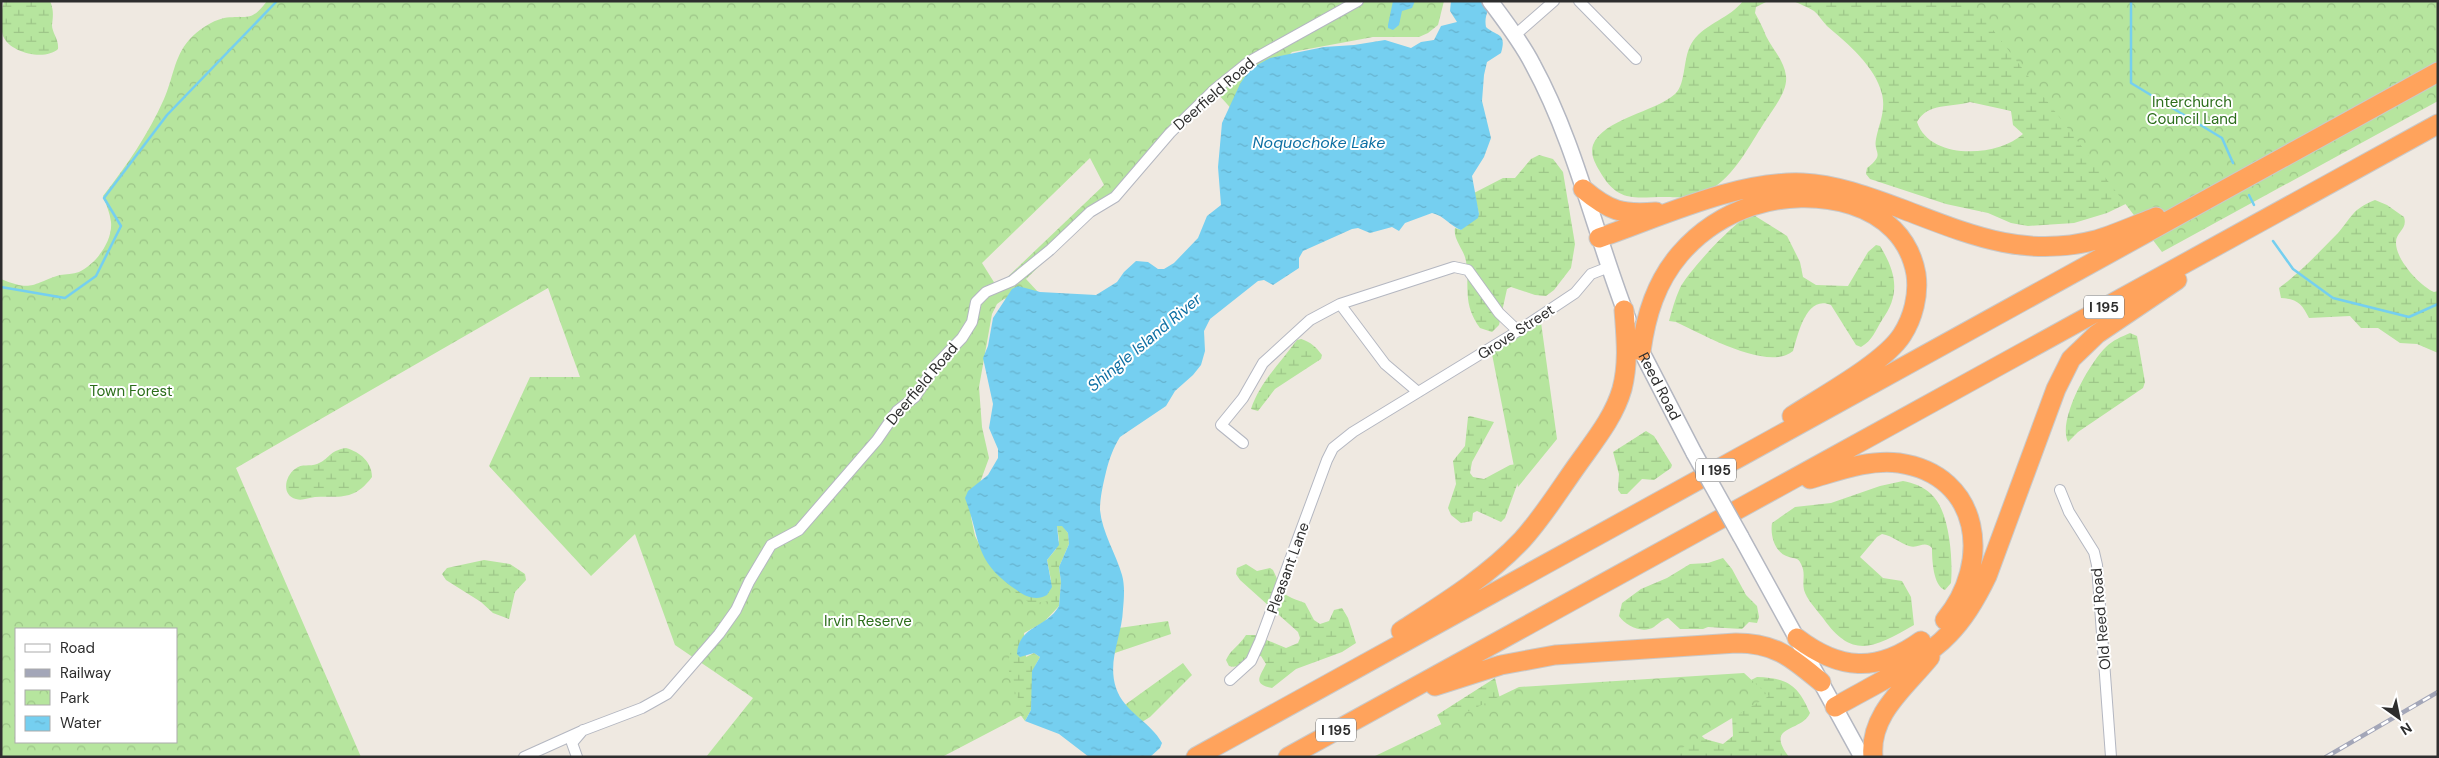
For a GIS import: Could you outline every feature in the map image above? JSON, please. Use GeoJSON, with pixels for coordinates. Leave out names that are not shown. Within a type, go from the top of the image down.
{"type":"FeatureCollection","features":[{"type":"Feature","properties":{"kind":"highway","name":"I 195"},"geometry":{"type":"LineString","coordinates":[[1196,757],[2438,72]]}},
{"type":"Feature","properties":{"kind":"highway","name":"I 195"},"geometry":{"type":"LineString","coordinates":[[1288,757],[2438,124]]}},
{"type":"Feature","properties":{"kind":"highway"},"geometry":{"type":"LineString","coordinates":[[1599,238],[1677,210],[1748,188],[1783,183],[1805,183],[1858,193],[1984,239],[2015,246],[2056,247],[2083,243],[2112,234],[2236,185]]}},
{"type":"Feature","properties":{"kind":"highway"},"geometry":{"type":"LineString","coordinates":[[1583,189],[1601,204],[1618,211],[1634,213],[1677,210]]}},
{"type":"Feature","properties":{"kind":"highway"},"geometry":{"type":"LineString","coordinates":[[1641,351],[1651,304],[1674,262],[1690,243],[1710,227],[1750,206],[1774,200],[1798,198],[1824,199],[1851,204],[1872,212],[1887,223],[1899,235],[1911,256],[1916,277],[1914,307],[1906,328],[1895,344],[1879,358],[1760,436],[1696,481]]}},
{"type":"Feature","properties":{"kind":"highway"},"geometry":{"type":"LineString","coordinates":[[1873,757],[1874,735],[1883,713],[1966,614],[1987,576],[2056,390],[2072,359],[2097,334],[2256,223]]}},
{"type":"Feature","properties":{"kind":"highway"},"geometry":{"type":"LineString","coordinates":[[1307,696],[1371,650],[1471,584],[1506,556],[1524,538],[1614,412],[1622,388],[1626,363],[1624,310]]}},
{"type":"Feature","properties":{"kind":"highway"},"geometry":{"type":"LineString","coordinates":[[1770,492],[1857,466],[1884,463],[1906,464],[1932,474],[1951,489],[1966,510],[1974,536],[1971,572],[1958,603],[1938,628],[1908,650],[1878,662],[1851,664],[1820,654],[1797,638]]}},
{"type":"Feature","properties":{"kind":"highway"},"geometry":{"type":"LineString","coordinates":[[1835,708],[1916,659],[1948,636]]}},
{"type":"Feature","properties":{"kind":"highway"},"geometry":{"type":"LineString","coordinates":[[1384,704],[1485,670],[1538,657],[1593,650],[1747,643],[1768,646],[1785,653],[1822,682]]}},
{"type":"Feature","properties":{"kind":"street","name":"Deerfield Road"},"geometry":{"type":"LineString","coordinates":[[524,757],[584,730],[642,708],[667,694],[719,634],[736,610],[749,582],[771,545],[799,530],[877,440],[896,412],[915,397],[936,364],[962,338],[972,322],[976,302],[986,292],[1012,281],[1050,250],[1090,212],[1115,197],[1170,133],[1214,90],[1250,61],[1358,1]]}},
{"type":"Feature","properties":{"kind":"street"},"geometry":{"type":"LineString","coordinates":[[1514,36],[1554,1]]}},
{"type":"Feature","properties":{"kind":"street"},"geometry":{"type":"LineString","coordinates":[[1579,1],[1636,59]]}},
{"type":"Feature","properties":{"kind":"street","name":"Reed Road"},"geometry":{"type":"LineString","coordinates":[[1493,4],[1532,63],[1548,94],[1624,310],[1641,351],[1694,453],[1862,757]]}},
{"type":"Feature","properties":{"kind":"street"},"geometry":{"type":"LineString","coordinates":[[1243,443],[1222,425],[1243,398],[1264,363],[1310,320],[1340,304],[1454,267],[1468,270],[1499,313],[1518,331]]}},
{"type":"Feature","properties":{"kind":"street","name":"Grove Street"},"geometry":{"type":"LineString","coordinates":[[1333,448],[1353,432],[1518,331],[1575,293],[1591,274],[1609,267]]}},
{"type":"Feature","properties":{"kind":"street"},"geometry":{"type":"LineString","coordinates":[[1340,304],[1385,364],[1418,392]]}},
{"type":"Feature","properties":{"kind":"street","name":"Pleasant Lane"},"geometry":{"type":"LineString","coordinates":[[1230,680],[1251,661],[1260,641],[1333,448]]}},
{"type":"Feature","properties":{"kind":"street","name":"Old Reed Road"},"geometry":{"type":"LineString","coordinates":[[2060,490],[2069,512],[2094,552],[2097,565],[2111,757]]}},
{"type":"Feature","properties":{"kind":"street"},"geometry":{"type":"LineString","coordinates":[[577,757],[572,743],[584,730]]}},
{"type":"Feature","properties":{"kind":"green space"},"geometry":{"type":"Polygon","coordinates":[[[4,1],[50,1],[53,10],[52,28],[58,49],[52,53],[37,55],[20,51],[7,42],[1,28],[4,1]]]}},
{"type":"Feature","properties":{"kind":"green space"},"geometry":{"type":"Polygon","coordinates":[[[267,1],[1444,1],[1438,25],[1419,37],[1373,37],[1292,52],[1236,114],[1218,94],[1026,279],[1039,293],[1004,299],[997,304],[992,314],[979,387],[982,427],[989,458],[978,488],[971,517],[975,536],[989,563],[1016,593],[1031,604],[1048,601],[1053,604],[1047,615],[1023,633],[1010,654],[1008,665],[1010,676],[1026,713],[942,757],[706,757],[753,698],[675,645],[635,534],[591,576],[489,466],[530,377],[580,377],[548,288],[236,468],[361,757],[1,757],[1,279],[20,285],[32,285],[60,275],[79,272],[97,258],[106,244],[111,229],[110,215],[103,196],[129,161],[151,125],[164,99],[177,61],[184,47],[196,33],[219,19],[248,17],[257,13],[267,1]],[[1090,158],[982,263],[997,287],[1104,185],[1090,158]]]}},
{"type":"Feature","properties":{"kind":"green space"},"geometry":{"type":"Polygon","coordinates":[[[1743,1],[1768,1],[1756,7],[1755,13],[1783,65],[1786,82],[1779,101],[1741,160],[1719,184],[1706,192],[1695,195],[1638,198],[1622,194],[1614,189],[1606,181],[1593,158],[1593,145],[1599,136],[1618,122],[1655,106],[1675,94],[1679,89],[1687,54],[1693,41],[1704,30],[1732,12],[1743,1]]]}},
{"type":"Feature","properties":{"kind":"green space"},"geometry":{"type":"Polygon","coordinates":[[[1793,1],[2210,1],[2136,199],[2107,213],[2074,223],[2028,226],[2011,223],[1988,213],[1946,204],[1870,179],[1866,174],[1867,168],[1873,163],[1878,154],[1876,139],[1883,106],[1882,94],[1878,84],[1867,65],[1852,48],[1827,26],[1814,11],[1793,1]],[[1970,102],[1934,108],[1927,111],[1917,122],[1924,135],[1936,144],[1950,149],[1982,151],[2012,142],[2023,134],[2013,125],[2011,111],[1970,102]]]}},
{"type":"Feature","properties":{"kind":"green space","name":"Interchurch Council Land"},"geometry":{"type":"Polygon","coordinates":[[[1971,1],[2438,1],[2438,101],[2162,252],[1971,1]]]}},
{"type":"Feature","properties":{"kind":"green space"},"geometry":{"type":"Polygon","coordinates":[[[1539,155],[1553,159],[1563,172],[1575,244],[1571,268],[1554,290],[1546,296],[1535,295],[1511,287],[1507,289],[1499,325],[1492,332],[1480,328],[1471,311],[1466,261],[1457,241],[1455,228],[1461,230],[1479,214],[1474,193],[1503,178],[1515,178],[1531,159],[1539,155]]]}},
{"type":"Feature","properties":{"kind":"green space"},"geometry":{"type":"Polygon","coordinates":[[[2375,200],[2387,205],[2404,217],[2404,225],[2396,242],[2400,256],[2409,271],[2422,284],[2434,292],[2438,291],[2438,353],[2417,344],[2400,343],[2378,328],[2361,328],[2350,316],[2309,318],[2299,303],[2281,298],[2279,288],[2317,255],[2357,210],[2375,200]]]}},
{"type":"Feature","properties":{"kind":"green space"},"geometry":{"type":"Polygon","coordinates":[[[1752,214],[1787,236],[1800,262],[1803,277],[1816,285],[1848,286],[1868,252],[1876,245],[1880,246],[1893,274],[1894,292],[1888,310],[1868,341],[1861,347],[1856,345],[1831,305],[1822,303],[1815,305],[1809,311],[1793,351],[1782,356],[1768,357],[1735,349],[1676,322],[1669,321],[1675,300],[1684,281],[1724,236],[1752,214]]]}},
{"type":"Feature","properties":{"kind":"green space"},"geometry":{"type":"Polygon","coordinates":[[[1540,315],[1557,439],[1518,487],[1491,349],[1540,315]]]}},
{"type":"Feature","properties":{"kind":"green space"},"geometry":{"type":"Polygon","coordinates":[[[2130,333],[2137,336],[2145,382],[2143,388],[2078,432],[2068,442],[2066,432],[2067,420],[2071,406],[2084,378],[2099,354],[2106,347],[2130,333]]]}},
{"type":"Feature","properties":{"kind":"green space"},"geometry":{"type":"Polygon","coordinates":[[[1301,339],[1315,347],[1322,355],[1321,359],[1275,389],[1258,411],[1251,409],[1265,381],[1297,340],[1301,339]]]}},
{"type":"Feature","properties":{"kind":"green space"},"geometry":{"type":"Polygon","coordinates":[[[1468,417],[1494,422],[1472,462],[1470,473],[1473,477],[1484,479],[1510,465],[1517,464],[1518,482],[1505,518],[1501,522],[1477,511],[1473,513],[1472,521],[1461,523],[1451,515],[1448,508],[1456,484],[1453,461],[1465,446],[1468,417]]]}},
{"type":"Feature","properties":{"kind":"green space"},"geometry":{"type":"Polygon","coordinates":[[[1646,431],[1654,436],[1672,465],[1671,468],[1654,480],[1642,479],[1627,494],[1621,494],[1618,490],[1619,474],[1613,452],[1646,431]]]}},
{"type":"Feature","properties":{"kind":"green space"},"geometry":{"type":"Polygon","coordinates":[[[346,448],[364,458],[370,467],[372,477],[359,490],[346,496],[315,497],[301,500],[288,494],[286,490],[287,481],[295,469],[300,466],[317,464],[332,453],[346,448]]]}},
{"type":"Feature","properties":{"kind":"green space"},"geometry":{"type":"Polygon","coordinates":[[[1903,481],[1918,485],[1928,491],[1942,512],[1951,549],[1951,583],[1945,590],[1938,583],[1934,572],[1932,548],[1929,546],[1909,546],[1882,534],[1877,537],[1860,557],[1883,578],[1902,581],[1911,597],[1914,625],[1876,644],[1855,645],[1844,640],[1834,632],[1805,594],[1801,564],[1797,559],[1784,555],[1777,548],[1772,533],[1772,523],[1795,507],[1831,503],[1880,486],[1903,481]]]}},
{"type":"Feature","properties":{"kind":"green space"},"geometry":{"type":"Polygon","coordinates":[[[1062,525],[1068,533],[1069,544],[1059,567],[1061,582],[1059,606],[1044,622],[1024,633],[1026,657],[1034,653],[1040,657],[1035,666],[1031,710],[1025,721],[1017,710],[972,684],[989,573],[1051,580],[1047,560],[1056,549],[1059,540],[1057,526],[1062,525]]]}},
{"type":"Feature","properties":{"kind":"green space"},"geometry":{"type":"Polygon","coordinates":[[[1723,558],[1732,569],[1746,595],[1757,606],[1759,617],[1757,623],[1749,622],[1742,629],[1708,627],[1703,629],[1680,629],[1668,618],[1654,627],[1644,630],[1630,626],[1619,616],[1622,603],[1641,589],[1667,578],[1690,564],[1708,563],[1723,558]]]}},
{"type":"Feature","properties":{"kind":"green space"},"geometry":{"type":"Polygon","coordinates":[[[484,560],[510,564],[525,574],[526,580],[515,592],[509,619],[493,613],[481,602],[446,580],[442,574],[447,568],[484,560]]]}},
{"type":"Feature","properties":{"kind":"green space"},"geometry":{"type":"Polygon","coordinates":[[[1246,564],[1257,571],[1270,568],[1273,570],[1282,591],[1289,597],[1305,603],[1314,620],[1320,624],[1329,621],[1334,610],[1342,608],[1348,618],[1356,643],[1342,652],[1296,669],[1272,688],[1262,685],[1259,680],[1266,664],[1261,656],[1241,665],[1229,666],[1226,660],[1228,656],[1246,635],[1255,635],[1286,648],[1298,643],[1300,638],[1298,632],[1240,580],[1236,574],[1237,568],[1246,564]]]}},
{"type":"Feature","properties":{"kind":"green space"},"geometry":{"type":"Polygon","coordinates":[[[1168,621],[1171,634],[1109,655],[1119,628],[1168,621]]]}},
{"type":"Feature","properties":{"kind":"green space"},"geometry":{"type":"Polygon","coordinates":[[[1183,663],[1192,675],[1150,717],[1142,722],[1115,712],[1183,663]]]}},
{"type":"Feature","properties":{"kind":"green space"},"geometry":{"type":"Polygon","coordinates":[[[1744,673],[1769,696],[1667,757],[1373,757],[1519,687],[1744,673]]]}},
{"type":"Feature","properties":{"kind":"green space"},"geometry":{"type":"Polygon","coordinates":[[[1757,677],[1777,679],[1791,685],[1806,703],[1810,713],[1799,724],[1782,734],[1780,739],[1782,746],[1789,757],[1596,757],[1696,731],[1705,739],[1723,744],[1733,736],[1732,715],[1747,682],[1757,677]]]}},
{"type":"Feature","properties":{"kind":"green space"},"geometry":{"type":"Polygon","coordinates":[[[1495,678],[1504,716],[1444,730],[1437,715],[1495,678]]]}},
{"type":"Feature","properties":{"kind":"water"},"geometry":{"type":"Polygon","coordinates":[[[1393,1],[1415,1],[1412,8],[1402,11],[1399,25],[1393,30],[1388,28],[1388,25],[1393,1]]]}},
{"type":"Feature","properties":{"kind":"water","name":"Noquochoke Lake"},"geometry":{"type":"Polygon","coordinates":[[[1451,1],[1494,1],[1487,13],[1486,27],[1500,36],[1503,41],[1501,53],[1487,62],[1484,75],[1482,101],[1491,138],[1484,157],[1472,176],[1479,214],[1478,218],[1461,230],[1432,213],[1405,223],[1399,231],[1392,227],[1370,233],[1358,228],[1352,229],[1303,251],[1299,258],[1299,268],[1273,285],[1264,280],[1258,281],[1210,319],[1204,331],[1205,351],[1201,365],[1175,391],[1166,406],[1120,437],[1107,468],[1100,510],[1103,526],[1124,583],[1122,619],[1114,658],[1114,678],[1116,688],[1125,704],[1151,729],[1162,743],[1160,748],[1150,757],[1089,757],[1059,734],[1025,721],[1031,710],[1032,671],[1040,657],[1034,653],[1020,657],[1017,654],[1023,637],[1048,619],[1059,606],[1061,582],[1059,567],[1069,544],[1068,533],[1062,526],[1057,526],[1059,545],[1047,560],[1052,587],[1047,595],[1039,598],[1028,596],[1004,580],[986,560],[977,539],[965,498],[968,491],[988,475],[998,458],[998,449],[989,428],[993,404],[983,358],[988,346],[993,318],[1012,289],[1018,286],[1040,292],[1096,295],[1117,282],[1124,272],[1136,261],[1148,262],[1158,269],[1164,269],[1174,263],[1198,238],[1207,216],[1221,205],[1218,167],[1222,123],[1240,84],[1250,69],[1270,58],[1324,47],[1385,40],[1411,48],[1421,42],[1434,40],[1441,26],[1457,22],[1450,11],[1451,1]]]}},
{"type":"Feature","properties":{"kind":"waterway"},"geometry":{"type":"LineString","coordinates":[[1,287],[65,298],[96,276],[121,226],[104,198],[167,115],[277,1]]}},
{"type":"Feature","properties":{"kind":"waterway"},"geometry":{"type":"LineString","coordinates":[[2131,1],[2131,83],[2222,138],[2233,163]]}},
{"type":"Feature","properties":{"kind":"waterway"},"geometry":{"type":"LineString","coordinates":[[2249,195],[2254,205]]}},
{"type":"Feature","properties":{"kind":"waterway"},"geometry":{"type":"LineString","coordinates":[[2273,241],[2293,269],[2333,298],[2409,317],[2438,304]]}},
{"type":"Feature","properties":{"kind":"railway"},"geometry":{"type":"LineString","coordinates":[[2326,757],[2438,692]]}},
{"type":"Feature","properties":{"kind":"water label","name":"Shingle Island River"},"geometry":{"type":"Point","coordinates":[1144,342]}},
{"type":"Feature","properties":{"kind":"park label","name":"Town Forest"},"geometry":{"type":"Point","coordinates":[131,391]}},
{"type":"Feature","properties":{"kind":"park label","name":"Irvin Reserve"},"geometry":{"type":"Point","coordinates":[868,621]}}]}
